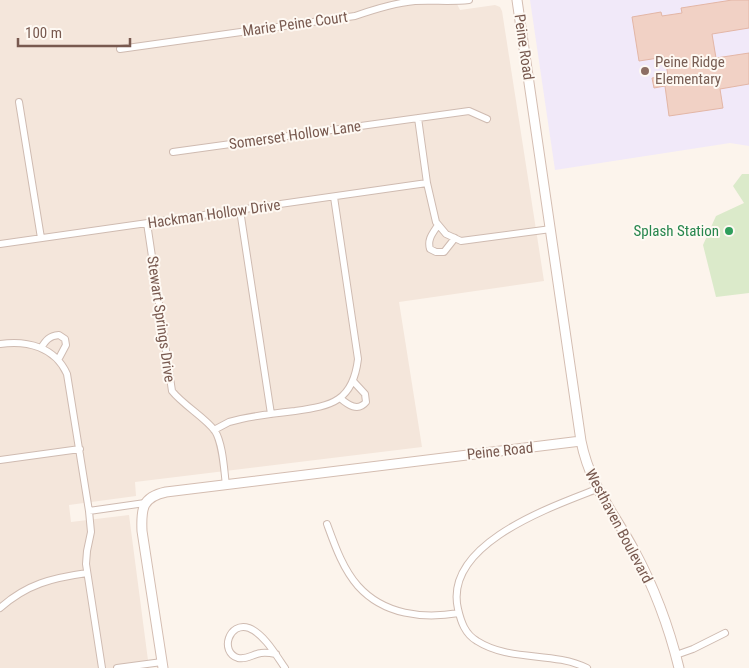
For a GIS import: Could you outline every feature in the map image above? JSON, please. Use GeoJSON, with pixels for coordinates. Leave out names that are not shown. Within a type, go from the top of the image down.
{"type":"FeatureCollection","features":[{"type":"Feature","properties":{"kind":"street","name":"Marie Peine Court"},"geometry":{"type":"LineString","coordinates":[[120,49],[355,16],[385,6],[416,1],[454,2],[470,0]]}},
{"type":"Feature","properties":{"kind":"street","name":"Peine Road"},"geometry":{"type":"LineString","coordinates":[[145,504],[160,493],[581,441],[517,0]]}},
{"type":"Feature","properties":{"kind":"street"},"geometry":{"type":"LineString","coordinates":[[19,102],[41,238]]}},
{"type":"Feature","properties":{"kind":"street","name":"Somerset Hollow Lane"},"geometry":{"type":"LineString","coordinates":[[173,152],[469,111],[487,119]]}},
{"type":"Feature","properties":{"kind":"street"},"geometry":{"type":"LineString","coordinates":[[418,118],[427,183],[436,222],[446,234],[461,241],[551,229]]}},
{"type":"Feature","properties":{"kind":"street","name":"Hackman Hollow Drive"},"geometry":{"type":"LineString","coordinates":[[0,244],[427,183]]}},
{"type":"Feature","properties":{"kind":"street"},"geometry":{"type":"LineString","coordinates":[[226,485],[219,440],[214,430],[235,420],[324,407],[340,398],[353,381],[358,358],[334,197]]}},
{"type":"Feature","properties":{"kind":"street"},"geometry":{"type":"LineString","coordinates":[[240,210],[271,414]]}},
{"type":"Feature","properties":{"kind":"street","name":"Stewart Springs Drive"},"geometry":{"type":"LineString","coordinates":[[146,223],[172,391],[178,399],[214,430]]}},
{"type":"Feature","properties":{"kind":"street"},"geometry":{"type":"LineString","coordinates":[[438,225],[428,243],[430,249],[436,252],[444,252],[455,238]]}},
{"type":"Feature","properties":{"kind":"street"},"geometry":{"type":"LineString","coordinates":[[41,348],[48,338],[53,335],[59,335],[65,339],[66,345],[58,360]]}},
{"type":"Feature","properties":{"kind":"street"},"geometry":{"type":"LineString","coordinates":[[0,344],[13,342],[41,348],[58,360],[63,365],[67,374],[89,511],[91,532],[86,551],[87,573],[102,668]]}},
{"type":"Feature","properties":{"kind":"street"},"geometry":{"type":"LineString","coordinates":[[340,398],[351,406],[363,406],[366,402],[365,394],[353,381]]}},
{"type":"Feature","properties":{"kind":"street","name":"Westhaven Boulevard"},"geometry":{"type":"LineString","coordinates":[[581,441],[586,463],[597,489],[644,570],[666,624],[679,668]]}},
{"type":"Feature","properties":{"kind":"street"},"geometry":{"type":"LineString","coordinates":[[0,460],[80,449]]}},
{"type":"Feature","properties":{"kind":"street"},"geometry":{"type":"LineString","coordinates":[[587,668],[566,661],[520,656],[493,650],[475,641],[466,631],[459,613],[457,592],[459,579],[466,567],[481,550],[527,518],[597,489]]}},
{"type":"Feature","properties":{"kind":"street"},"geometry":{"type":"LineString","coordinates":[[89,511],[145,504],[142,512],[142,531],[163,665],[117,668]]}},
{"type":"Feature","properties":{"kind":"street"},"geometry":{"type":"LineString","coordinates":[[327,524],[346,569],[358,586],[372,598],[387,607],[424,616],[459,613]]}},
{"type":"Feature","properties":{"kind":"street"},"geometry":{"type":"LineString","coordinates":[[0,608],[21,592],[35,585],[64,576],[87,573]]}},
{"type":"Feature","properties":{"kind":"street"},"geometry":{"type":"LineString","coordinates":[[276,654],[262,653],[248,658],[238,658],[229,649],[230,635],[236,629],[248,628],[259,635],[276,654],[285,668]]}},
{"type":"Feature","properties":{"kind":"street"},"geometry":{"type":"LineString","coordinates":[[676,655],[694,649],[725,633]]}},
{"type":"Feature","properties":{"kind":"shaded area"},"geometry":{"type":"Polygon","coordinates":[[[0,0],[455,0],[460,10],[495,5],[500,7],[502,11],[544,281],[399,302],[422,447],[135,482],[136,496],[69,505],[71,522],[129,515],[149,668],[0,668],[0,0]]]}},
{"type":"Feature","properties":{"kind":"shaded area","name":"Peine Ridge Elementary"},"geometry":{"type":"Polygon","coordinates":[[[530,0],[749,0],[749,146],[730,143],[555,170],[530,0]]]}},
{"type":"Feature","properties":{"kind":"green space","name":"Splash Station"},"geometry":{"type":"Polygon","coordinates":[[[742,174],[749,174],[749,293],[716,297],[703,245],[716,216],[744,203],[733,186],[742,174]]]}},
{"type":"Feature","properties":{"kind":"building"},"geometry":{"type":"Polygon","coordinates":[[[732,0],[749,0],[749,28],[712,34],[716,58],[749,53],[749,84],[720,89],[723,108],[669,116],[665,86],[654,88],[652,78],[668,76],[665,57],[639,61],[632,17],[661,12],[662,16],[682,13],[681,8],[732,0]]]}},
{"type":"Feature","properties":{"kind":"place","name":"Peine Ridge Elementary"},"geometry":{"type":"Point","coordinates":[645,71]}},
{"type":"Feature","properties":{"kind":"place","name":"Splash Station"},"geometry":{"type":"Point","coordinates":[729,231]}}]}
